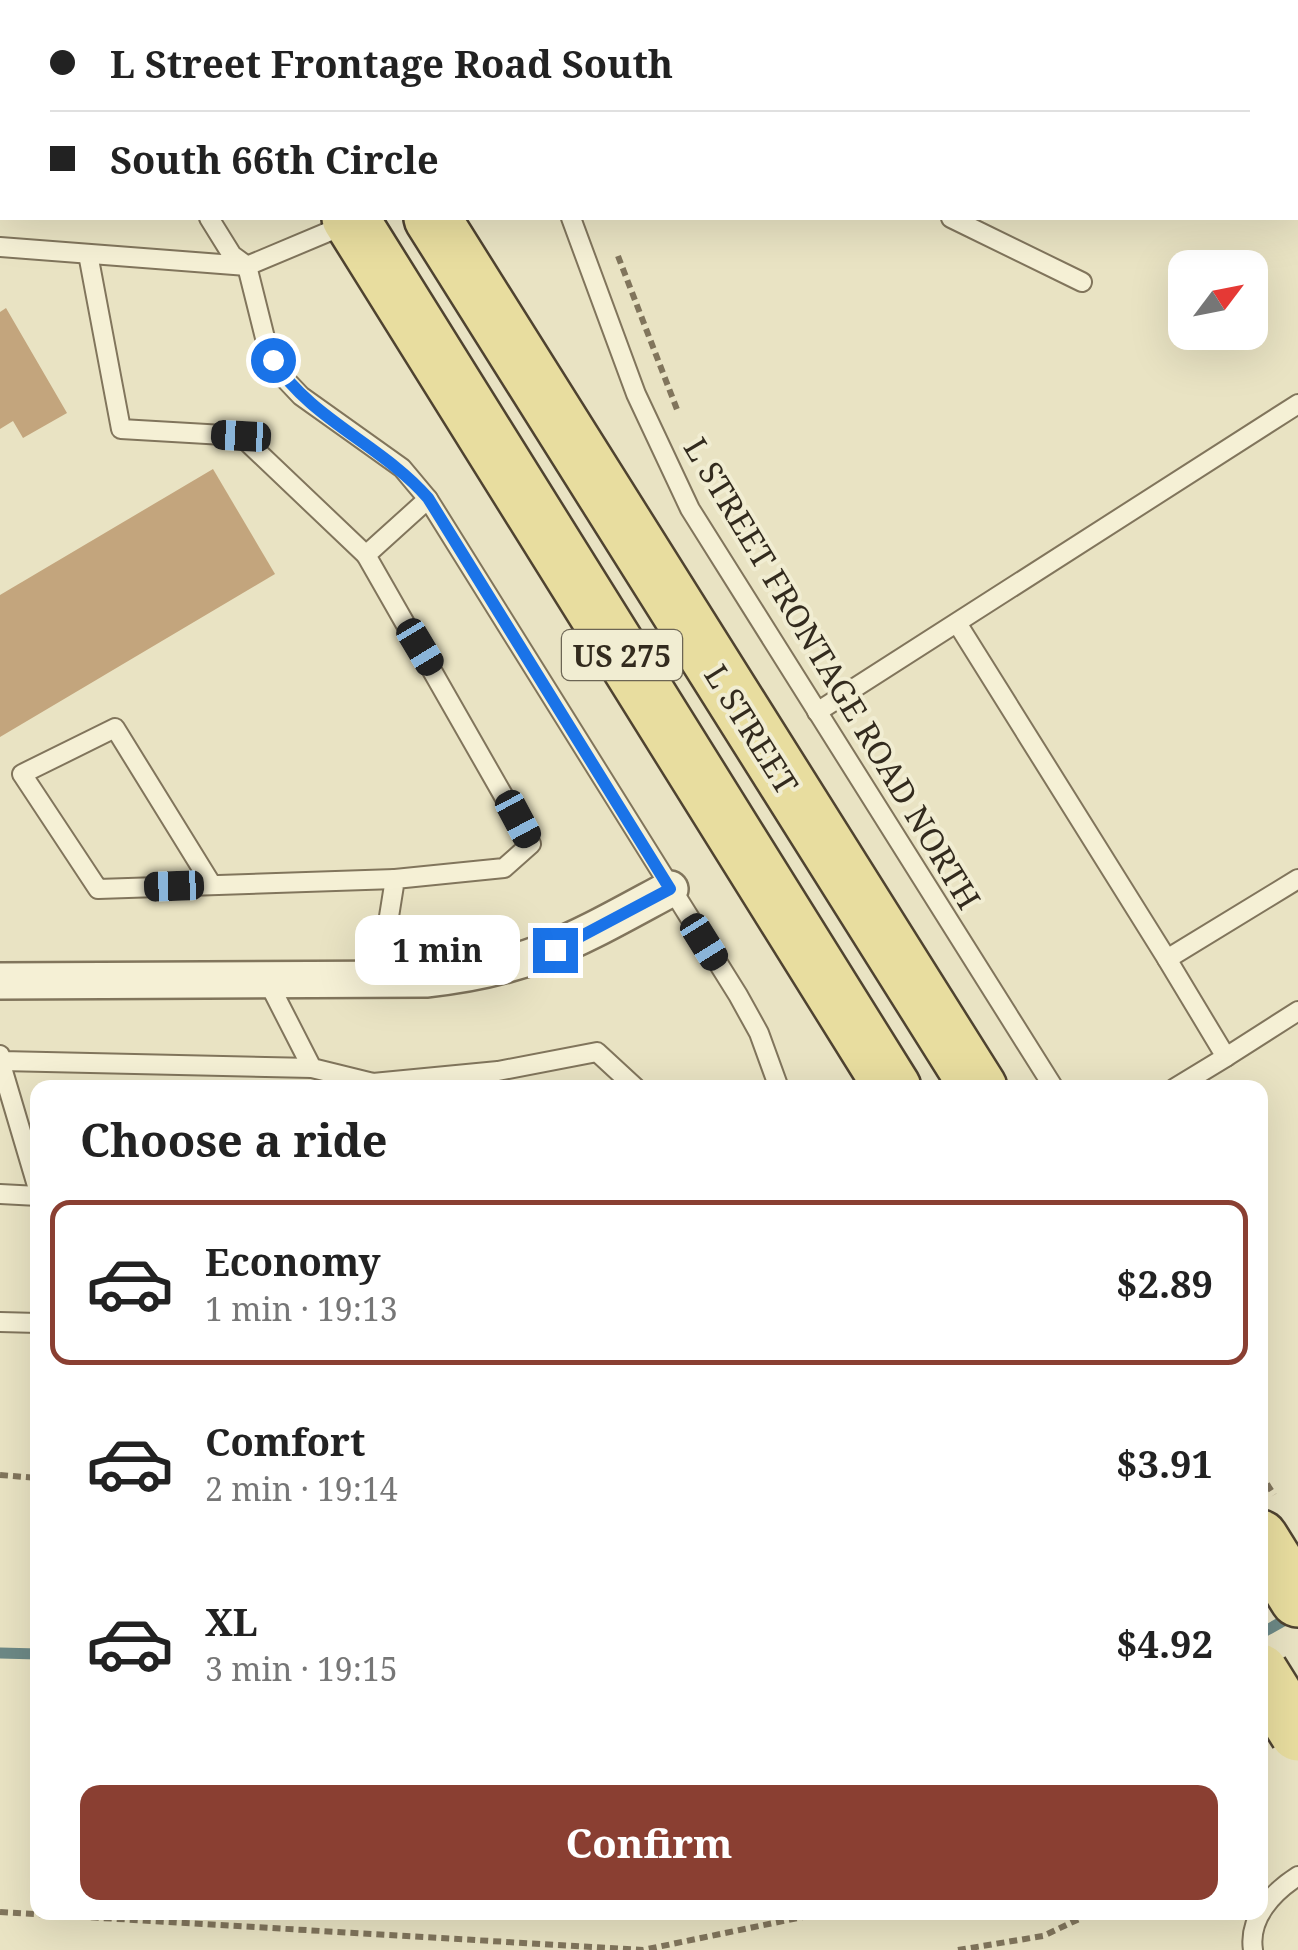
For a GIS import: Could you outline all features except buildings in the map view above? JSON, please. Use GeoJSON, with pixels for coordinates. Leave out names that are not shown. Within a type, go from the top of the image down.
{"type":"FeatureCollection","features":[{"type":"Feature","properties":{"kind":"main road","name":"US 275"},"geometry":{"type":"LineString","coordinates":[[354,220],[888,1080]]}},
{"type":"Feature","properties":{"kind":"main road","name":"L STREET"},"geometry":{"type":"LineString","coordinates":[[433,220],[974,1080]]}},
{"type":"Feature","properties":{"kind":"main road"},"geometry":{"type":"LineString","coordinates":[[1268,1551],[1298,1599]]}},
{"type":"Feature","properties":{"kind":"main road"},"geometry":{"type":"LineString","coordinates":[[1268,1685],[1298,1733]]}},
{"type":"Feature","properties":{"kind":"street"},"geometry":{"type":"LineString","coordinates":[[0,982],[378,979],[486,972],[533,960],[670,889]]}},
{"type":"Feature","properties":{"kind":"lane"},"geometry":{"type":"LineString","coordinates":[[210,220],[232,254],[248,266],[268,350],[284,377],[301,396],[402,468],[428,498],[759,1033],[776,1080]]}},
{"type":"Feature","properties":{"kind":"lane"},"geometry":{"type":"LineString","coordinates":[[0,247],[248,266],[351,220]]}},
{"type":"Feature","properties":{"kind":"lane","name":"L STREET FRONTAGE ROAD NORTH"},"geometry":{"type":"LineString","coordinates":[[573,220],[661,452],[722,563],[1049,1080]]}},
{"type":"Feature","properties":{"kind":"lane"},"geometry":{"type":"LineString","coordinates":[[955,220],[1082,282]]}},
{"type":"Feature","properties":{"kind":"lane"},"geometry":{"type":"LineString","coordinates":[[88,254],[120,429],[241,436],[366,556],[532,844],[504,868],[395,879],[212,886],[98,889],[22,774],[114,728],[212,886]]}},
{"type":"Feature","properties":{"kind":"lane"},"geometry":{"type":"LineString","coordinates":[[817,712],[1298,404]]}},
{"type":"Feature","properties":{"kind":"lane"},"geometry":{"type":"LineString","coordinates":[[366,556],[428,498]]}},
{"type":"Feature","properties":{"kind":"lane"},"geometry":{"type":"LineString","coordinates":[[958,623],[1226,1057]]}},
{"type":"Feature","properties":{"kind":"lane"},"geometry":{"type":"LineString","coordinates":[[378,979],[395,879]]}},
{"type":"Feature","properties":{"kind":"lane"},"geometry":{"type":"LineString","coordinates":[[1166,959],[1298,879]]}},
{"type":"Feature","properties":{"kind":"lane"},"geometry":{"type":"LineString","coordinates":[[267,980],[312,1068]]}},
{"type":"Feature","properties":{"kind":"lane"},"geometry":{"type":"LineString","coordinates":[[1188,1080],[1298,1011]]}},
{"type":"Feature","properties":{"kind":"lane"},"geometry":{"type":"LineString","coordinates":[[411,1080],[498,1071],[597,1052],[627,1080]]}},
{"type":"Feature","properties":{"kind":"lane"},"geometry":{"type":"LineString","coordinates":[[30,1164],[0,1059],[312,1068],[358,1080]]}},
{"type":"Feature","properties":{"kind":"lane"},"geometry":{"type":"LineString","coordinates":[[0,1194],[30,1192]]}},
{"type":"Feature","properties":{"kind":"lane"},"geometry":{"type":"LineString","coordinates":[[0,1322],[30,1324]]}},
{"type":"Feature","properties":{"kind":"lane"},"geometry":{"type":"LineString","coordinates":[[1268,1902],[1275,1892],[1298,1876]]}},
{"type":"Feature","properties":{"kind":"lane"},"geometry":{"type":"LineString","coordinates":[[1253,1950],[1258,1920]]}},
{"type":"Feature","properties":{"kind":"path"},"geometry":{"type":"LineString","coordinates":[[617,254],[680,416]]}},
{"type":"Feature","properties":{"kind":"path"},"geometry":{"type":"LineString","coordinates":[[0,1475],[30,1477]]}},
{"type":"Feature","properties":{"kind":"path"},"geometry":{"type":"LineString","coordinates":[[0,1912],[30,1914]]}},
{"type":"Feature","properties":{"kind":"path"},"geometry":{"type":"LineString","coordinates":[[136,1920],[644,1950],[788,1920]]}},
{"type":"Feature","properties":{"kind":"path"},"geometry":{"type":"LineString","coordinates":[[958,1950],[1043,1936],[1077,1920]]}},
{"type":"Feature","properties":{"kind":"waterway"},"geometry":{"type":"LineString","coordinates":[[1268,1630],[1294,1615]]}},
{"type":"Feature","properties":{"kind":"waterway"},"geometry":{"type":"LineString","coordinates":[[0,1653],[30,1654]]}},
{"type":"Feature","properties":{"kind":"route"},"geometry":{"type":"LineString","coordinates":[[273,360],[301,396],[402,468],[428,498],[670,889],[555,950]]}}]}
